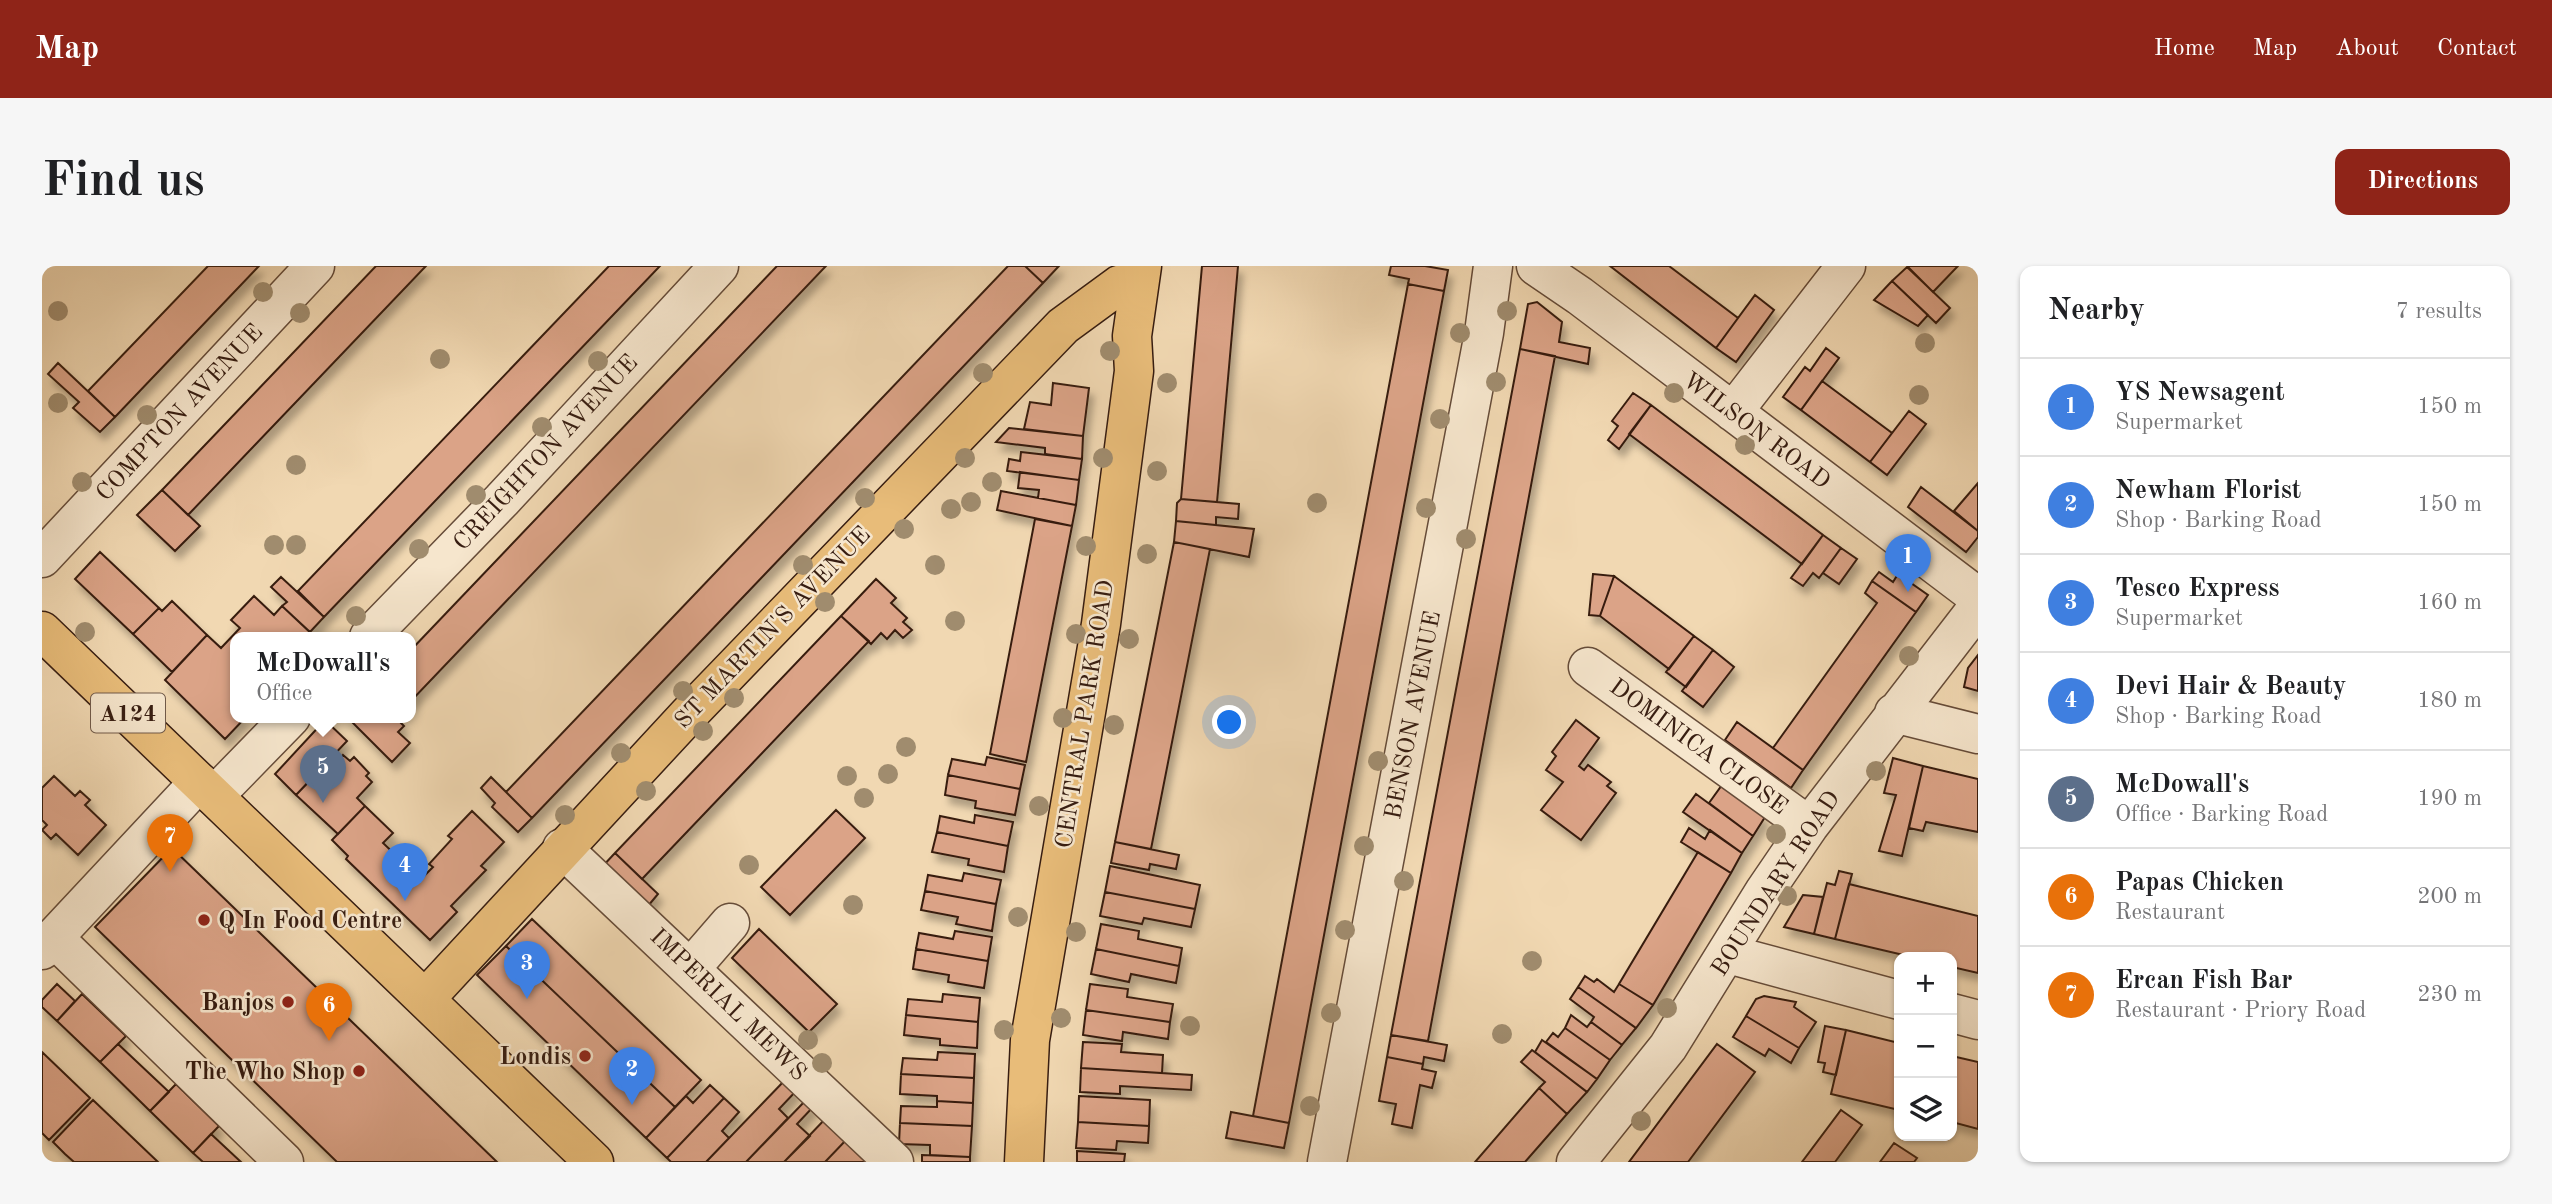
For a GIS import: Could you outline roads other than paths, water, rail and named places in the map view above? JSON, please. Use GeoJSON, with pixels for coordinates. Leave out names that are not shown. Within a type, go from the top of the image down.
{"type":"FeatureCollection","features":[{"type":"Feature","properties":{"kind":"main road","name":"ST MARTIN'S AVENUE"},"geometry":{"type":"LineString","coordinates":[[425,999],[562,848],[870,524],[1063,326],[1140,272]]}},
{"type":"Feature","properties":{"kind":"main road","name":"CENTRAL PARK ROAD"},"geometry":{"type":"LineString","coordinates":[[1024,1162],[1030,1040],[1101,624],[1134,372],[1132,336],[1140,272]]}},
{"type":"Feature","properties":{"kind":"main road","name":"A124"},"geometry":{"type":"LineString","coordinates":[[42,631],[594,1162]]}},
{"type":"Feature","properties":{"kind":"street","name":"COMPTON AVENUE"},"geometry":{"type":"LineString","coordinates":[[42,558],[315,266]]}},
{"type":"Feature","properties":{"kind":"street","name":"CREIGHTON AVENUE"},"geometry":{"type":"LineString","coordinates":[[374,632],[719,266]]}},
{"type":"Feature","properties":{"kind":"street","name":"BENSON AVENUE"},"geometry":{"type":"LineString","coordinates":[[1327,1162],[1482,347],[1493,266]]}},
{"type":"Feature","properties":{"kind":"street","name":"WILSON ROAD"},"geometry":{"type":"LineString","coordinates":[[1536,266],[1978,597]]}},
{"type":"Feature","properties":{"kind":"street"},"geometry":{"type":"LineString","coordinates":[[1733,412],[1846,266]]}},
{"type":"Feature","properties":{"kind":"street","name":"BOUNDARY ROAD"},"geometry":{"type":"LineString","coordinates":[[1576,1162],[1668,1047],[1764,892],[1809,826],[1978,607]]}},
{"type":"Feature","properties":{"kind":"street","name":"DOMINICA CLOSE"},"geometry":{"type":"LineString","coordinates":[[1588,667],[1809,826]]}},
{"type":"Feature","properties":{"kind":"street"},"geometry":{"type":"LineString","coordinates":[[1894,713],[1978,734]]}},
{"type":"Feature","properties":{"kind":"street"},"geometry":{"type":"LineString","coordinates":[[284,723],[207,789],[48,944],[284,1162]]}},
{"type":"Feature","properties":{"kind":"street","name":"IMPERIAL MEWS"},"geometry":{"type":"LineString","coordinates":[[562,848],[894,1162]]}},
{"type":"Feature","properties":{"kind":"street"},"geometry":{"type":"LineString","coordinates":[[691,968],[730,923]]}},
{"type":"Feature","properties":{"kind":"street"},"geometry":{"type":"LineString","coordinates":[[1728,954],[1894,999]]}},
{"type":"Feature","properties":{"kind":"street"},"geometry":{"type":"LineString","coordinates":[[1957,1014],[1978,1020]]}},
{"type":"Feature","properties":{"kind":"place","name":"YS Newsagent"},"geometry":{"type":"Point","coordinates":[1908,592]}},
{"type":"Feature","properties":{"kind":"place","name":"McDowall's"},"geometry":{"type":"Point","coordinates":[323,803]}},
{"type":"Feature","properties":{"kind":"place","name":"Ercan Fish Bar"},"geometry":{"type":"Point","coordinates":[170,872]}},
{"type":"Feature","properties":{"kind":"place","name":"Devi Hair & Beauty"},"geometry":{"type":"Point","coordinates":[405,901]}},
{"type":"Feature","properties":{"kind":"place","name":"Q In Food Centre"},"geometry":{"type":"Point","coordinates":[204,920]}},
{"type":"Feature","properties":{"kind":"place","name":"Tesco Express"},"geometry":{"type":"Point","coordinates":[527,999]}},
{"type":"Feature","properties":{"kind":"place","name":"Banjos"},"geometry":{"type":"Point","coordinates":[288,1002]}},
{"type":"Feature","properties":{"kind":"place","name":"Papas Chicken"},"geometry":{"type":"Point","coordinates":[329,1041]}},
{"type":"Feature","properties":{"kind":"place","name":"Londis"},"geometry":{"type":"Point","coordinates":[585,1056]}},
{"type":"Feature","properties":{"kind":"place","name":"The Who Shop"},"geometry":{"type":"Point","coordinates":[359,1071]}},
{"type":"Feature","properties":{"kind":"place","name":"Newham Florist"},"geometry":{"type":"Point","coordinates":[632,1105]}}]}
